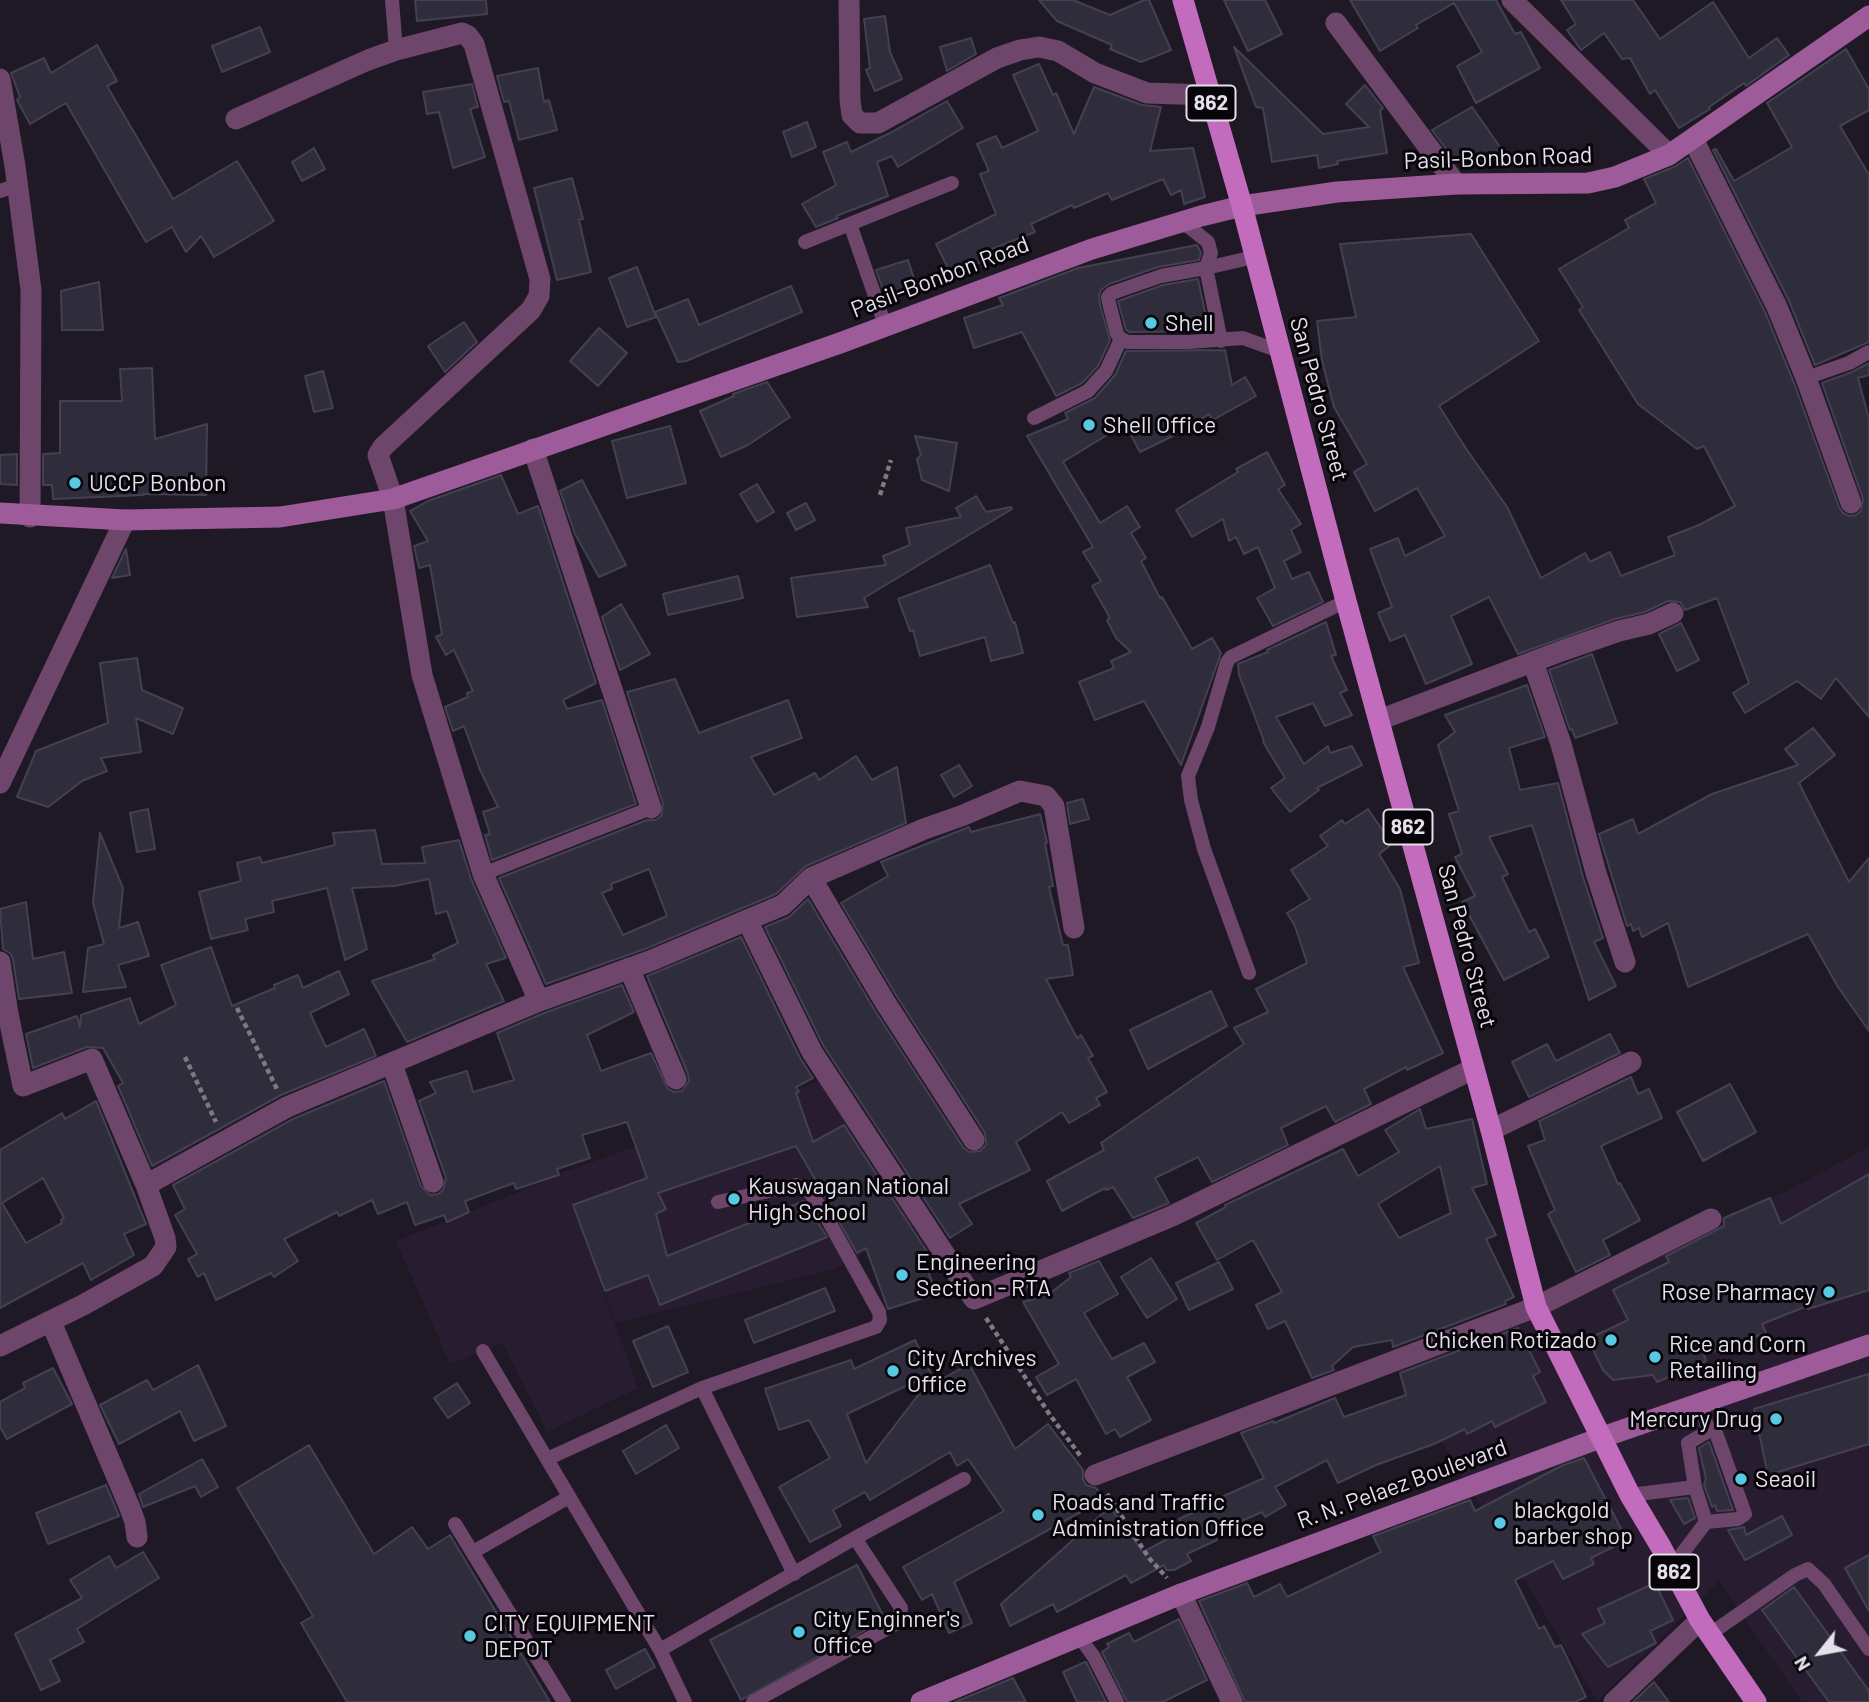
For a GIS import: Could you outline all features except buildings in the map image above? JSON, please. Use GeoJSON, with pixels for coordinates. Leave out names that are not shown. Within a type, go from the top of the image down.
{"type":"FeatureCollection","features":[{"type":"Feature","properties":{"kind":"main road","name":"San Pedro Street"},"geometry":{"type":"LineString","coordinates":[[1183,0],[1242,206],[1346,601],[1491,1130],[1536,1307],[1630,1495],[1705,1627],[1756,1702]]}},
{"type":"Feature","properties":{"kind":"street"},"geometry":{"type":"LineString","coordinates":[[849,0],[850,100],[852,115],[860,123],[878,123],[998,58],[1020,50],[1040,47],[1058,51],[1095,73],[1147,93],[1209,95]]}},
{"type":"Feature","properties":{"kind":"street"},"geometry":{"type":"LineString","coordinates":[[1512,0],[1669,155]]}},
{"type":"Feature","properties":{"kind":"street","name":"Pasil-Bonbon Road"},"geometry":{"type":"LineString","coordinates":[[0,513],[30,517],[125,520],[280,517],[393,499],[840,343],[1092,249],[1242,206],[1338,192],[1456,184],[1588,183],[1615,177],[1669,155],[1869,16]]}},
{"type":"Feature","properties":{"kind":"street"},"geometry":{"type":"LineString","coordinates":[[1336,23],[1456,184]]}},
{"type":"Feature","properties":{"kind":"street"},"geometry":{"type":"LineString","coordinates":[[236,119],[396,50],[462,33],[472,40],[536,266],[539,296],[531,310],[380,451],[379,455],[393,499],[422,675],[484,874],[539,1001]]}},
{"type":"Feature","properties":{"kind":"street"},"geometry":{"type":"LineString","coordinates":[[0,79],[9,188],[31,290],[30,517]]}},
{"type":"Feature","properties":{"kind":"street"},"geometry":{"type":"LineString","coordinates":[[1693,139],[1777,307],[1851,503]]}},
{"type":"Feature","properties":{"kind":"street"},"geometry":{"type":"LineString","coordinates":[[533,449],[651,808]]}},
{"type":"Feature","properties":{"kind":"street"},"geometry":{"type":"LineString","coordinates":[[0,783],[125,520]]}},
{"type":"Feature","properties":{"kind":"street"},"geometry":{"type":"LineString","coordinates":[[1379,720],[1619,631],[1649,624],[1673,613]]}},
{"type":"Feature","properties":{"kind":"street"},"geometry":{"type":"LineString","coordinates":[[1533,662],[1561,744],[1596,873],[1625,962]]}},
{"type":"Feature","properties":{"kind":"street"},"geometry":{"type":"LineString","coordinates":[[146,1185],[287,1107],[539,1001],[629,968],[783,905],[811,878],[1020,791],[1046,796],[1054,806],[1074,928]]}},
{"type":"Feature","properties":{"kind":"street"},"geometry":{"type":"LineString","coordinates":[[811,878],[885,1002],[974,1140]]}},
{"type":"Feature","properties":{"kind":"street"},"geometry":{"type":"LineString","coordinates":[[747,920],[812,1052],[974,1299],[1172,1216],[1473,1069]]}},
{"type":"Feature","properties":{"kind":"street"},"geometry":{"type":"LineString","coordinates":[[0,962],[23,1086],[92,1059],[146,1185],[166,1247],[159,1260],[83,1305],[0,1346]]}},
{"type":"Feature","properties":{"kind":"street"},"geometry":{"type":"LineString","coordinates":[[629,968],[676,1079]]}},
{"type":"Feature","properties":{"kind":"street"},"geometry":{"type":"LineString","coordinates":[[1491,1130],[1631,1062]]}},
{"type":"Feature","properties":{"kind":"street"},"geometry":{"type":"LineString","coordinates":[[392,1064],[433,1182]]}},
{"type":"Feature","properties":{"kind":"street"},"geometry":{"type":"LineString","coordinates":[[1095,1475],[1536,1307],[1711,1219]]}},
{"type":"Feature","properties":{"kind":"street"},"geometry":{"type":"LineString","coordinates":[[51,1321],[130,1508],[137,1537]]}},
{"type":"Feature","properties":{"kind":"street","name":"R. N. Pelaez Boulevard"},"geometry":{"type":"LineString","coordinates":[[921,1702],[1181,1594],[1600,1438],[1869,1345]]}},
{"type":"Feature","properties":{"kind":"street"},"geometry":{"type":"LineString","coordinates":[[1181,1594],[1232,1702]]}},
{"type":"Feature","properties":{"kind":"street"},"geometry":{"type":"LineString","coordinates":[[1614,1702],[1705,1627]]}},
{"type":"Feature","properties":{"kind":"lane"},"geometry":{"type":"LineString","coordinates":[[392,0],[396,50]]}},
{"type":"Feature","properties":{"kind":"lane"},"geometry":{"type":"LineString","coordinates":[[805,242],[952,183]]}},
{"type":"Feature","properties":{"kind":"lane"},"geometry":{"type":"LineString","coordinates":[[1180,223],[1208,242],[1211,253],[1206,268],[1221,341]]}},
{"type":"Feature","properties":{"kind":"lane"},"geometry":{"type":"LineString","coordinates":[[849,224],[885,325]]}},
{"type":"Feature","properties":{"kind":"lane"},"geometry":{"type":"LineString","coordinates":[[1254,257],[1161,276],[1112,293],[1108,297],[1117,334],[1128,342],[1221,341],[1243,338],[1279,351]]}},
{"type":"Feature","properties":{"kind":"lane"},"geometry":{"type":"LineString","coordinates":[[1034,418],[1088,391],[1106,370],[1121,339]]}},
{"type":"Feature","properties":{"kind":"lane"},"geometry":{"type":"LineString","coordinates":[[1806,378],[1849,363],[1869,352]]}},
{"type":"Feature","properties":{"kind":"lane"},"geometry":{"type":"LineString","coordinates":[[1249,973],[1204,849],[1191,800],[1188,776],[1208,727],[1231,657],[1346,601]]}},
{"type":"Feature","properties":{"kind":"lane"},"geometry":{"type":"LineString","coordinates":[[484,874],[651,808]]}},
{"type":"Feature","properties":{"kind":"lane"},"geometry":{"type":"LineString","coordinates":[[547,1459],[702,1388],[876,1326],[880,1320],[879,1312],[822,1209],[808,1190],[796,1185],[718,1202]]}},
{"type":"Feature","properties":{"kind":"lane"},"geometry":{"type":"LineString","coordinates":[[483,1351],[660,1650],[685,1702]]}},
{"type":"Feature","properties":{"kind":"lane"},"geometry":{"type":"LineString","coordinates":[[702,1388],[794,1574]]}},
{"type":"Feature","properties":{"kind":"lane"},"geometry":{"type":"LineString","coordinates":[[1701,1402],[1708,1431]]}},
{"type":"Feature","properties":{"kind":"lane"},"geometry":{"type":"LineString","coordinates":[[1672,1567],[1706,1522],[1738,1519],[1745,1514],[1715,1430],[1708,1431],[1688,1443],[1687,1447],[1706,1522]]}},
{"type":"Feature","properties":{"kind":"lane"},"geometry":{"type":"LineString","coordinates":[[660,1650],[964,1479]]}},
{"type":"Feature","properties":{"kind":"lane"},"geometry":{"type":"LineString","coordinates":[[1630,1495],[1695,1487]]}},
{"type":"Feature","properties":{"kind":"lane"},"geometry":{"type":"LineString","coordinates":[[473,1552],[569,1497]]}},
{"type":"Feature","properties":{"kind":"lane"},"geometry":{"type":"LineString","coordinates":[[455,1524],[564,1702]]}},
{"type":"Feature","properties":{"kind":"lane"},"geometry":{"type":"LineString","coordinates":[[753,1702],[900,1619],[901,1608],[855,1538]]}},
{"type":"Feature","properties":{"kind":"lane"},"geometry":{"type":"LineString","coordinates":[[1705,1627],[1808,1569],[1824,1584],[1869,1649]]}},
{"type":"Feature","properties":{"kind":"lane"},"geometry":{"type":"LineString","coordinates":[[1078,1635],[1094,1657],[1117,1702]]}},
{"type":"Feature","properties":{"kind":"path"},"geometry":{"type":"LineString","coordinates":[[880,495],[891,460]]}},
{"type":"Feature","properties":{"kind":"path"},"geometry":{"type":"LineString","coordinates":[[237,1008],[287,1107]]}},
{"type":"Feature","properties":{"kind":"path"},"geometry":{"type":"LineString","coordinates":[[185,1057],[225,1141]]}},
{"type":"Feature","properties":{"kind":"path"},"geometry":{"type":"LineString","coordinates":[[974,1299],[1149,1558],[1181,1594]]}},
{"type":"Feature","properties":{"kind":"shaded area","name":"Kauswagan National High School"},"geometry":{"type":"Polygon","coordinates":[[[820,1081],[914,1226],[835,1269],[616,1323],[585,1240],[638,1388],[547,1432],[503,1343],[450,1364],[396,1241],[561,1173],[820,1081]]]}},
{"type":"Feature","properties":{"kind":"shaded area"},"geometry":{"type":"Polygon","coordinates":[[[1869,1147],[1869,1702],[1802,1702],[1719,1581],[1597,1701],[1394,1362],[1785,1192],[1869,1147]]]}},
{"type":"Feature","properties":{"kind":"place","name":"Shell"},"geometry":{"type":"Point","coordinates":[1151,323]}},
{"type":"Feature","properties":{"kind":"place","name":"Shell Office"},"geometry":{"type":"Point","coordinates":[1089,425]}},
{"type":"Feature","properties":{"kind":"place","name":"UCCP Bonbon"},"geometry":{"type":"Point","coordinates":[75,483]}},
{"type":"Feature","properties":{"kind":"place","name":"Kauswagan National High School"},"geometry":{"type":"Point","coordinates":[734,1199]}},
{"type":"Feature","properties":{"kind":"place","name":"Engineering Section - RTA"},"geometry":{"type":"Point","coordinates":[902,1275]}},
{"type":"Feature","properties":{"kind":"place","name":"Rose Pharmacy"},"geometry":{"type":"Point","coordinates":[1829,1292]}},
{"type":"Feature","properties":{"kind":"place","name":"Chicken Rotizado"},"geometry":{"type":"Point","coordinates":[1611,1340]}},
{"type":"Feature","properties":{"kind":"place","name":"Rice and Corn Retailing"},"geometry":{"type":"Point","coordinates":[1655,1357]}},
{"type":"Feature","properties":{"kind":"place","name":"City Archives Office"},"geometry":{"type":"Point","coordinates":[893,1371]}},
{"type":"Feature","properties":{"kind":"place","name":"Mercury Drug"},"geometry":{"type":"Point","coordinates":[1776,1419]}},
{"type":"Feature","properties":{"kind":"place","name":"Seaoil"},"geometry":{"type":"Point","coordinates":[1741,1479]}},
{"type":"Feature","properties":{"kind":"place","name":"Roads and Traffic Administration Office"},"geometry":{"type":"Point","coordinates":[1038,1515]}},
{"type":"Feature","properties":{"kind":"place","name":"blackgold barber shop"},"geometry":{"type":"Point","coordinates":[1500,1523]}},
{"type":"Feature","properties":{"kind":"place","name":"City Enginner's Office"},"geometry":{"type":"Point","coordinates":[799,1632]}},
{"type":"Feature","properties":{"kind":"place","name":"CITY EQUIPMENT DEPOT"},"geometry":{"type":"Point","coordinates":[470,1636]}}]}
